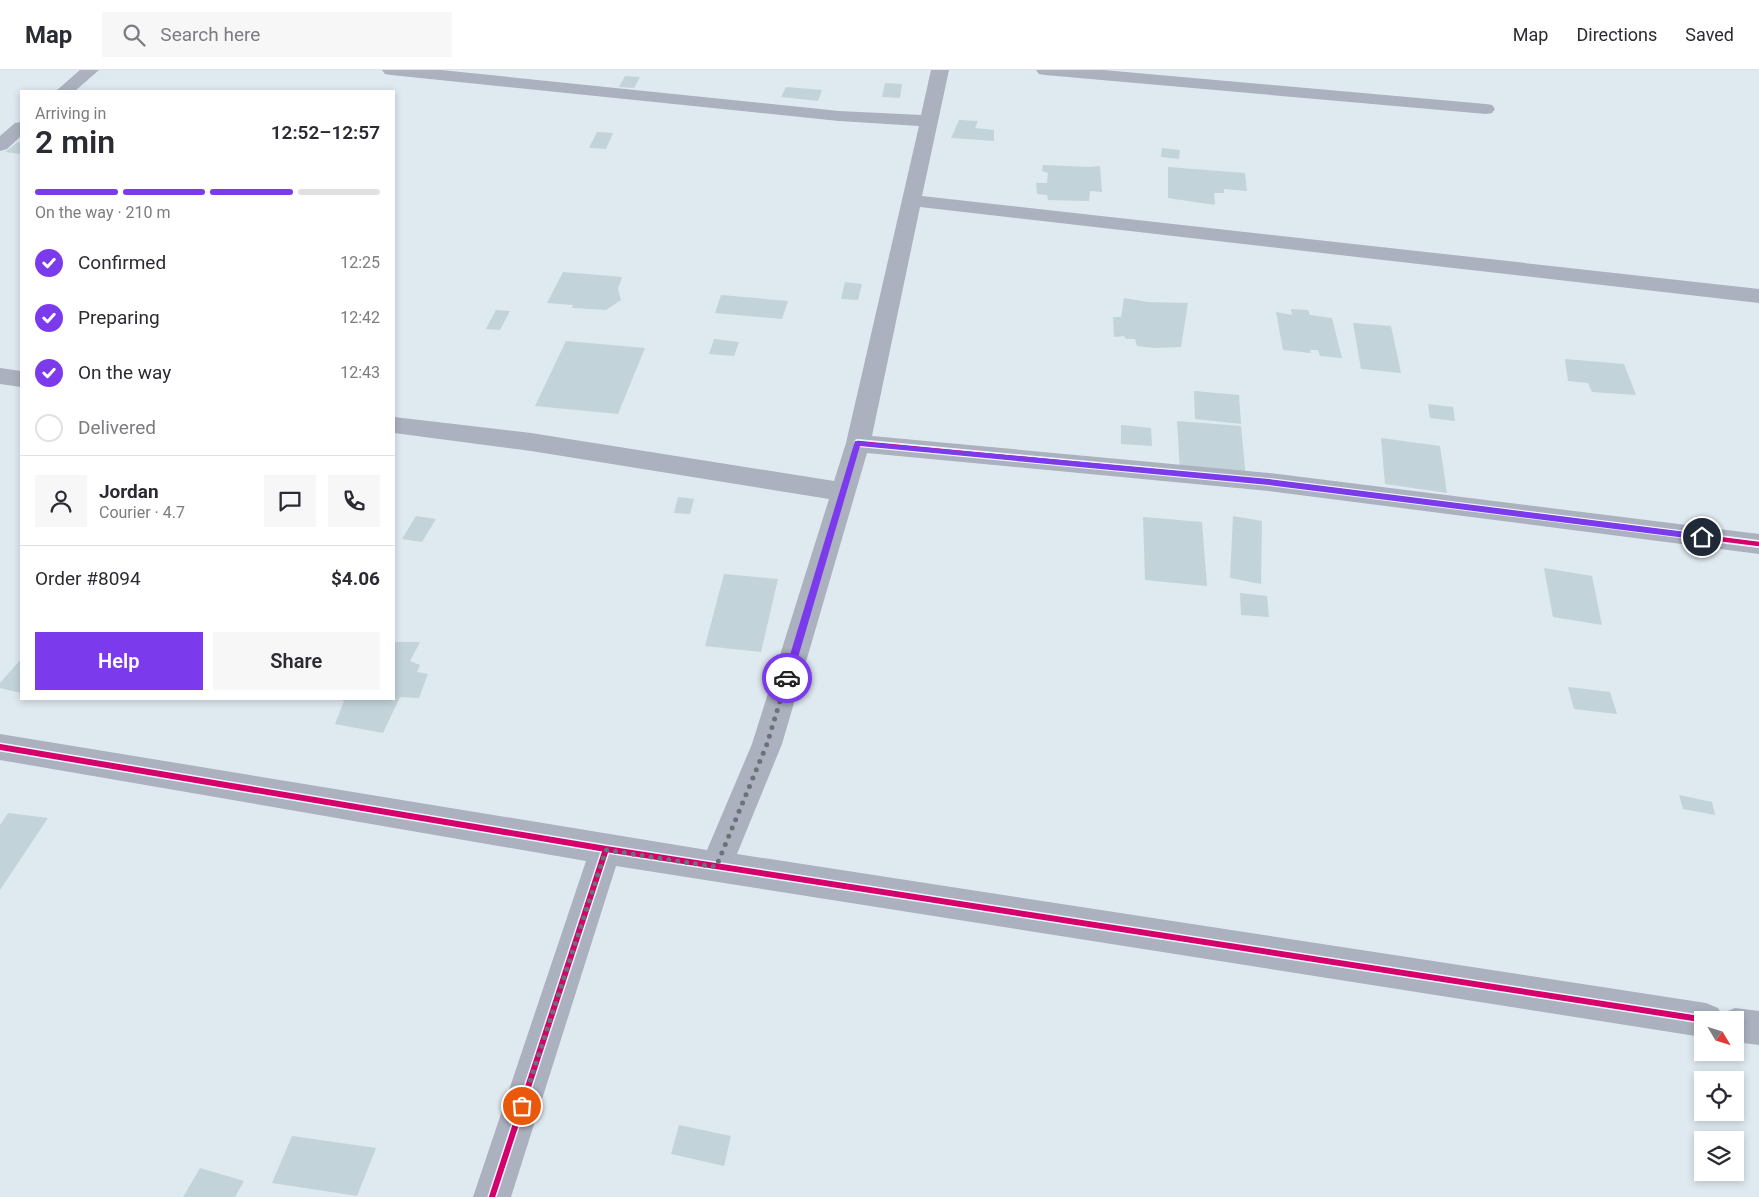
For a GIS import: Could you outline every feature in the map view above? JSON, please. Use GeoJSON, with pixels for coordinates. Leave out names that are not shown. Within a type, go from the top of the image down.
{"type":"FeatureCollection","features":[{"type":"Feature","properties":{"kind":"street"},"geometry":{"type":"LineString","coordinates":[[66,90],[90,70]]}},
{"type":"Feature","properties":{"kind":"street"},"geometry":{"type":"LineString","coordinates":[[390,70],[839,116],[927,122]]}},
{"type":"Feature","properties":{"kind":"street"},"geometry":{"type":"LineString","coordinates":[[716,867],[767,744],[858,443],[927,122],[940,70]]}},
{"type":"Feature","properties":{"kind":"street"},"geometry":{"type":"LineString","coordinates":[[1045,70],[1486,109]]}},
{"type":"Feature","properties":{"kind":"street"},"geometry":{"type":"LineString","coordinates":[[0,145],[20,128]]}},
{"type":"Feature","properties":{"kind":"street"},"geometry":{"type":"LineString","coordinates":[[910,200],[1759,296]]}},
{"type":"Feature","properties":{"kind":"street"},"geometry":{"type":"LineString","coordinates":[[0,376],[20,379]]}},
{"type":"Feature","properties":{"kind":"street"},"geometry":{"type":"LineString","coordinates":[[395,425],[531,442],[844,492]]}},
{"type":"Feature","properties":{"kind":"street"},"geometry":{"type":"LineString","coordinates":[[858,443],[1269,482],[1759,544]]}},
{"type":"Feature","properties":{"kind":"street"},"geometry":{"type":"LineString","coordinates":[[0,746],[606,850],[874,889],[1694,1018]]}},
{"type":"Feature","properties":{"kind":"street"},"geometry":{"type":"LineString","coordinates":[[492,1197],[606,850]]}},
{"type":"Feature","properties":{"kind":"street"},"geometry":{"type":"LineString","coordinates":[[1744,1026],[1759,1028]]}},
{"type":"Feature","properties":{"kind":"building"},"geometry":{"type":"Polygon","coordinates":[[[625,76],[640,77],[634,88],[619,87],[625,76]]]}},
{"type":"Feature","properties":{"kind":"building"},"geometry":{"type":"Polygon","coordinates":[[[885,83],[902,84],[900,98],[882,97],[885,83]]]}},
{"type":"Feature","properties":{"kind":"building"},"geometry":{"type":"Polygon","coordinates":[[[786,87],[822,90],[818,101],[781,97],[786,87]]]}},
{"type":"Feature","properties":{"kind":"building"},"geometry":{"type":"Polygon","coordinates":[[[959,120],[978,121],[975,128],[994,130],[994,141],[951,138],[959,120]]]}},
{"type":"Feature","properties":{"kind":"building"},"geometry":{"type":"Polygon","coordinates":[[[597,132],[613,133],[606,149],[589,148],[597,132]]]}},
{"type":"Feature","properties":{"kind":"building"},"geometry":{"type":"Polygon","coordinates":[[[18,142],[20,143],[20,154],[5,152],[18,142]]]}},
{"type":"Feature","properties":{"kind":"building"},"geometry":{"type":"Polygon","coordinates":[[[1162,148],[1180,150],[1179,159],[1161,157],[1162,148]]]}},
{"type":"Feature","properties":{"kind":"building"},"geometry":{"type":"Polygon","coordinates":[[[1043,165],[1100,166],[1102,192],[1090,191],[1089,201],[1048,200],[1047,195],[1037,194],[1036,183],[1047,183],[1048,173],[1042,171],[1043,165]]]}},
{"type":"Feature","properties":{"kind":"building"},"geometry":{"type":"Polygon","coordinates":[[[1168,167],[1245,173],[1247,191],[1224,189],[1224,193],[1214,193],[1215,205],[1168,198],[1168,167]]]}},
{"type":"Feature","properties":{"kind":"building"},"geometry":{"type":"Polygon","coordinates":[[[563,272],[622,277],[618,289],[621,300],[606,310],[572,308],[573,305],[547,303],[563,272]]]}},
{"type":"Feature","properties":{"kind":"building"},"geometry":{"type":"Polygon","coordinates":[[[845,282],[862,284],[858,300],[841,299],[845,282]]]}},
{"type":"Feature","properties":{"kind":"building"},"geometry":{"type":"Polygon","coordinates":[[[721,295],[788,301],[782,319],[715,313],[721,295]]]}},
{"type":"Feature","properties":{"kind":"building"},"geometry":{"type":"Polygon","coordinates":[[[1124,298],[1148,302],[1188,303],[1181,347],[1154,348],[1137,346],[1135,339],[1126,339],[1124,336],[1114,337],[1113,317],[1121,317],[1124,298]]]}},
{"type":"Feature","properties":{"kind":"building"},"geometry":{"type":"Polygon","coordinates":[[[1291,309],[1308,310],[1310,315],[1332,318],[1342,358],[1320,356],[1318,350],[1310,350],[1311,353],[1283,350],[1276,312],[1292,315],[1291,309]]]}},
{"type":"Feature","properties":{"kind":"building"},"geometry":{"type":"Polygon","coordinates":[[[496,310],[510,311],[500,330],[486,329],[496,310]]]}},
{"type":"Feature","properties":{"kind":"building"},"geometry":{"type":"Polygon","coordinates":[[[1353,323],[1391,326],[1401,373],[1361,369],[1353,323]]]}},
{"type":"Feature","properties":{"kind":"building"},"geometry":{"type":"Polygon","coordinates":[[[714,339],[739,342],[734,356],[709,354],[714,339]]]}},
{"type":"Feature","properties":{"kind":"building"},"geometry":{"type":"Polygon","coordinates":[[[566,341],[645,348],[618,414],[535,406],[566,341]]]}},
{"type":"Feature","properties":{"kind":"building"},"geometry":{"type":"Polygon","coordinates":[[[1565,359],[1624,364],[1636,395],[1592,392],[1588,383],[1568,381],[1565,359]]]}},
{"type":"Feature","properties":{"kind":"building"},"geometry":{"type":"Polygon","coordinates":[[[1194,391],[1239,395],[1241,424],[1195,419],[1194,391]]]}},
{"type":"Feature","properties":{"kind":"building"},"geometry":{"type":"Polygon","coordinates":[[[1428,404],[1453,407],[1455,421],[1430,418],[1428,404]]]}},
{"type":"Feature","properties":{"kind":"building"},"geometry":{"type":"Polygon","coordinates":[[[1177,421],[1241,426],[1246,478],[1180,472],[1177,421]]]}},
{"type":"Feature","properties":{"kind":"building"},"geometry":{"type":"Polygon","coordinates":[[[1121,425],[1151,428],[1152,446],[1121,444],[1121,425]]]}},
{"type":"Feature","properties":{"kind":"building"},"geometry":{"type":"Polygon","coordinates":[[[1381,438],[1440,446],[1447,493],[1385,484],[1381,438]]]}},
{"type":"Feature","properties":{"kind":"building"},"geometry":{"type":"Polygon","coordinates":[[[678,497],[694,499],[690,514],[674,513],[678,497]]]}},
{"type":"Feature","properties":{"kind":"building"},"geometry":{"type":"Polygon","coordinates":[[[416,516],[436,519],[422,542],[402,539],[416,516]]]}},
{"type":"Feature","properties":{"kind":"building"},"geometry":{"type":"Polygon","coordinates":[[[1233,516],[1262,521],[1261,584],[1230,578],[1233,516]]]}},
{"type":"Feature","properties":{"kind":"building"},"geometry":{"type":"Polygon","coordinates":[[[1143,517],[1202,522],[1207,586],[1145,580],[1143,517]]]}},
{"type":"Feature","properties":{"kind":"building"},"geometry":{"type":"Polygon","coordinates":[[[1544,568],[1592,576],[1602,625],[1553,617],[1544,568]]]}},
{"type":"Feature","properties":{"kind":"building"},"geometry":{"type":"Polygon","coordinates":[[[724,574],[778,579],[761,652],[705,646],[724,574]]]}},
{"type":"Feature","properties":{"kind":"building"},"geometry":{"type":"Polygon","coordinates":[[[1240,593],[1267,596],[1269,617],[1241,615],[1240,593]]]}},
{"type":"Feature","properties":{"kind":"building"},"geometry":{"type":"Polygon","coordinates":[[[395,642],[420,642],[410,661],[420,665],[417,672],[428,674],[419,698],[400,697],[383,733],[335,724],[344,701],[341,700],[395,700],[395,642]]]}},
{"type":"Feature","properties":{"kind":"building"},"geometry":{"type":"Polygon","coordinates":[[[20,660],[20,693],[0,688],[0,683],[20,660]]]}},
{"type":"Feature","properties":{"kind":"building"},"geometry":{"type":"Polygon","coordinates":[[[1568,687],[1610,692],[1617,714],[1574,709],[1568,687]]]}},
{"type":"Feature","properties":{"kind":"building"},"geometry":{"type":"Polygon","coordinates":[[[1679,795],[1712,802],[1715,815],[1683,809],[1679,795]]]}},
{"type":"Feature","properties":{"kind":"building"},"geometry":{"type":"Polygon","coordinates":[[[8,813],[48,818],[0,890],[0,825],[8,813]]]}},
{"type":"Feature","properties":{"kind":"building"},"geometry":{"type":"Polygon","coordinates":[[[679,1125],[731,1136],[724,1166],[671,1154],[679,1125]]]}},
{"type":"Feature","properties":{"kind":"building"},"geometry":{"type":"Polygon","coordinates":[[[292,1136],[376,1148],[357,1196],[272,1183],[292,1136]]]}},
{"type":"Feature","properties":{"kind":"building"},"geometry":{"type":"Polygon","coordinates":[[[200,1168],[244,1181],[235,1197],[183,1197],[200,1168]]]}},
{"type":"Feature","properties":{"kind":"cycle path"},"geometry":{"type":"LineString","coordinates":[[858,443],[1269,482],[1759,544]]}},
{"type":"Feature","properties":{"kind":"cycle path"},"geometry":{"type":"LineString","coordinates":[[0,747],[606,849],[492,1197]]}},
{"type":"Feature","properties":{"kind":"cycle path"},"geometry":{"type":"LineString","coordinates":[[606,849],[1694,1018]]}},
{"type":"Feature","properties":{"kind":"way so far"},"geometry":{"type":"LineString","coordinates":[[522,1106],[606,850],[716,867],[767,744],[787,678]]}},
{"type":"Feature","properties":{"kind":"route"},"geometry":{"type":"LineString","coordinates":[[787,678],[858,443],[1269,482],[1702,537]]}}]}
